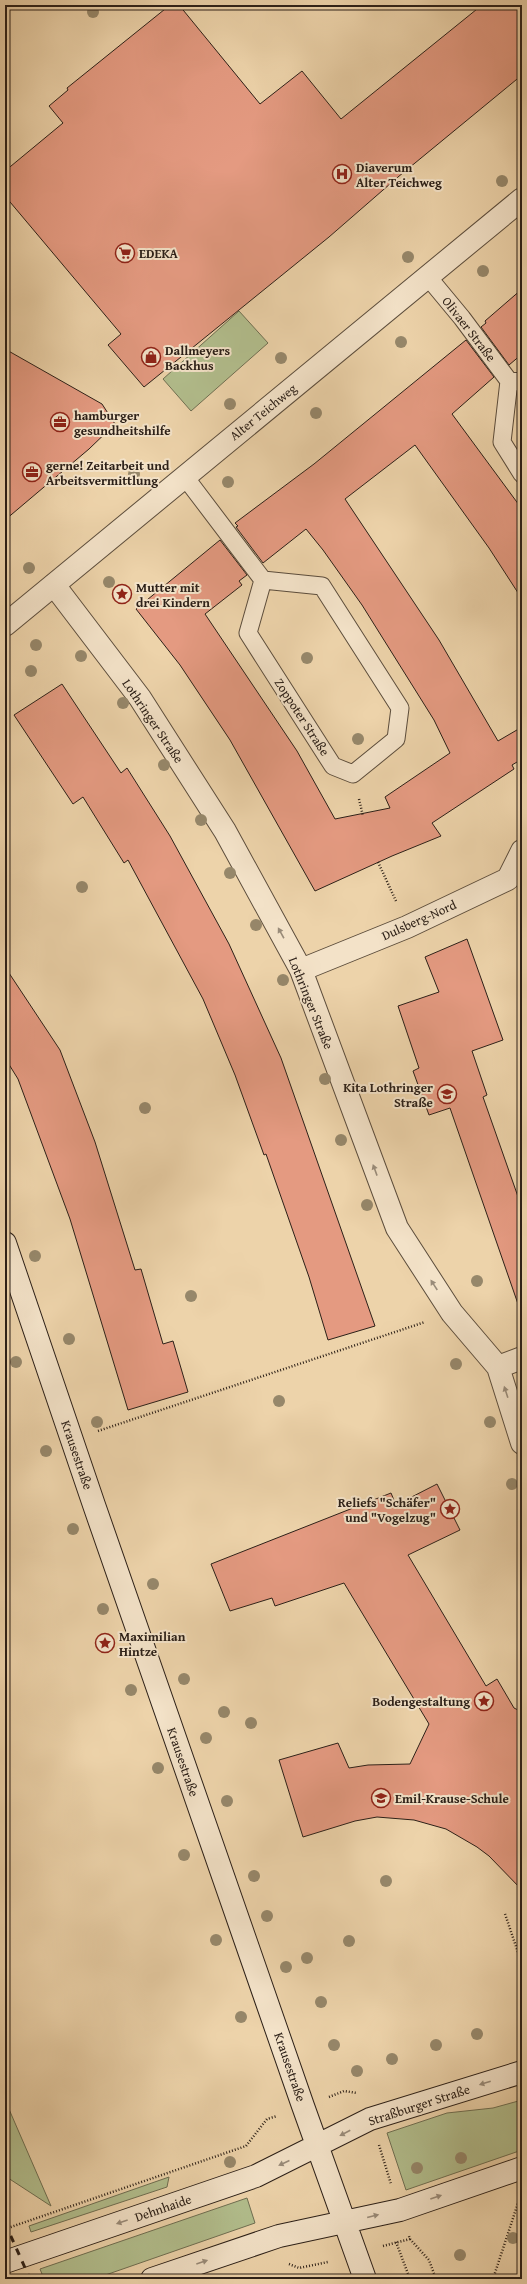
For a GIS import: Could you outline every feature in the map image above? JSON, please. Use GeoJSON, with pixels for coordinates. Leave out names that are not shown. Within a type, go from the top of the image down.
{"type":"FeatureCollection","features":[{"type":"Feature","properties":{"kind":"main road","name":"Alter Teichweg"},"geometry":{"type":"LineString","coordinates":[[5,625],[522,200]]}},
{"type":"Feature","properties":{"kind":"main road","name":"Lothringer Straße"},"geometry":{"type":"LineString","coordinates":[[54,585],[144,704],[225,831],[301,970],[397,1228],[452,1313],[498,1367],[522,1443]]}},
{"type":"Feature","properties":{"kind":"main road","name":"Dulsberg-Nord"},"geometry":{"type":"LineString","coordinates":[[301,970],[407,927],[508,879],[522,851]]}},
{"type":"Feature","properties":{"kind":"main road","name":"Krausestraße"},"geometry":{"type":"LineString","coordinates":[[5,1243],[303,2106],[347,2223],[365,2279]]}},
{"type":"Feature","properties":{"kind":"main road"},"geometry":{"type":"LineString","coordinates":[[498,1367],[522,1358]]}},
{"type":"Feature","properties":{"kind":"main road","name":"Straßburger Straße"},"geometry":{"type":"LineString","coordinates":[[319,2147],[370,2119],[522,2072]]}},
{"type":"Feature","properties":{"kind":"main road","name":"Dehnhaide"},"geometry":{"type":"LineString","coordinates":[[5,2262],[256,2176],[319,2147]]}},
{"type":"Feature","properties":{"kind":"main road"},"geometry":{"type":"LineString","coordinates":[[152,2279],[279,2236],[347,2223],[400,2210],[522,2168]]}},
{"type":"Feature","properties":{"kind":"lane","name":"Olivaer Straße"},"geometry":{"type":"LineString","coordinates":[[428,277],[515,382],[502,442],[522,474]]}},
{"type":"Feature","properties":{"kind":"lane"},"geometry":{"type":"LineString","coordinates":[[184,477],[262,580]]}},
{"type":"Feature","properties":{"kind":"lane","name":"Zoppoter Straße"},"geometry":{"type":"LineString","coordinates":[[262,580],[322,586],[400,708],[396,739],[354,774],[333,766],[248,633],[262,580]]}},
{"type":"Feature","properties":{"kind":"path"},"geometry":{"type":"LineString","coordinates":[[378,862],[407,927]]}},
{"type":"Feature","properties":{"kind":"path"},"geometry":{"type":"LineString","coordinates":[[72,1440],[452,1313]]}},
{"type":"Feature","properties":{"kind":"path"},"geometry":{"type":"LineString","coordinates":[[504,1914],[522,1964]]}},
{"type":"Feature","properties":{"kind":"path"},"geometry":{"type":"LineString","coordinates":[[370,2119],[393,2190]]}},
{"type":"Feature","properties":{"kind":"path"},"geometry":{"type":"LineString","coordinates":[[5,2229],[246,2146]]}},
{"type":"Feature","properties":{"kind":"path"},"geometry":{"type":"LineString","coordinates":[[493,2279],[520,2198]]}},
{"type":"Feature","properties":{"kind":"path"},"geometry":{"type":"LineString","coordinates":[[410,2239],[429,2260],[436,2279]]}},
{"type":"Feature","properties":{"kind":"path"},"geometry":{"type":"LineString","coordinates":[[396,2242],[410,2279]]}},
{"type":"Feature","properties":{"kind":"green space"},"geometry":{"type":"Polygon","coordinates":[[[239,311],[268,343],[191,411],[163,379],[239,311]]]}},
{"type":"Feature","properties":{"kind":"green space"},"geometry":{"type":"Polygon","coordinates":[[[5,2100],[51,2206],[5,2176],[5,2100]]]}},
{"type":"Feature","properties":{"kind":"green space"},"geometry":{"type":"Polygon","coordinates":[[[522,2100],[522,2150],[406,2190],[387,2133],[447,2113],[493,2108],[522,2100]]]}},
{"type":"Feature","properties":{"kind":"green space"},"geometry":{"type":"Polygon","coordinates":[[[169,2177],[167,2187],[31,2232],[29,2226],[169,2177]]]}},
{"type":"Feature","properties":{"kind":"green space"},"geometry":{"type":"Polygon","coordinates":[[[247,2198],[255,2223],[94,2279],[44,2279],[40,2269],[247,2198]]]}},
{"type":"Feature","properties":{"kind":"building"},"geometry":{"type":"Polygon","coordinates":[[[170,5],[179,5],[260,104],[302,71],[341,119],[482,5],[522,5],[522,75],[398,177],[329,237],[144,387],[108,345],[121,334],[5,196],[5,171],[63,123],[49,106],[68,90],[67,88],[170,5]]]}},
{"type":"Feature","properties":{"kind":"building"},"geometry":{"type":"Polygon","coordinates":[[[522,289],[522,354],[509,365],[481,327],[486,323],[485,321],[522,289]]]}},
{"type":"Feature","properties":{"kind":"building"},"geometry":{"type":"Polygon","coordinates":[[[466,340],[494,377],[452,414],[522,509],[522,599],[489,548],[415,445],[345,499],[439,640],[498,741],[522,727],[522,759],[512,765],[514,769],[432,823],[441,836],[392,856],[315,891],[230,740],[180,665],[136,609],[220,540],[247,575],[239,581],[242,585],[205,614],[297,751],[335,819],[390,808],[385,797],[450,753],[434,720],[362,605],[323,550],[306,529],[263,563],[236,527],[238,526],[235,523],[314,464],[466,340]]]}},
{"type":"Feature","properties":{"kind":"building"},"geometry":{"type":"Polygon","coordinates":[[[5,349],[102,404],[115,424],[89,449],[5,520],[5,349]]]}},
{"type":"Feature","properties":{"kind":"building"},"geometry":{"type":"Polygon","coordinates":[[[62,684],[121,773],[127,768],[170,836],[229,944],[281,1058],[375,1326],[328,1340],[309,1277],[266,1154],[264,1155],[235,1075],[203,999],[128,860],[124,863],[83,797],[73,804],[14,715],[62,684]]]}},
{"type":"Feature","properties":{"kind":"building"},"geometry":{"type":"Polygon","coordinates":[[[467,939],[503,1040],[472,1051],[487,1095],[483,1097],[522,1208],[522,1304],[518,1304],[450,1108],[429,1115],[413,1071],[419,1068],[398,1006],[439,992],[425,957],[467,939]]]}},
{"type":"Feature","properties":{"kind":"building"},"geometry":{"type":"Polygon","coordinates":[[[5,967],[60,1050],[95,1142],[135,1270],[141,1269],[163,1344],[173,1341],[188,1392],[128,1410],[70,1219],[18,1079],[5,1058],[5,967]]]}},
{"type":"Feature","properties":{"kind":"building"},"geometry":{"type":"Polygon","coordinates":[[[437,1484],[460,1530],[408,1555],[486,1686],[497,1679],[514,1708],[522,1712],[522,1890],[489,1856],[477,1847],[446,1829],[414,1820],[377,1817],[355,1821],[303,1837],[279,1760],[338,1743],[349,1768],[368,1765],[410,1764],[429,1724],[344,1583],[275,1606],[272,1598],[230,1611],[211,1564],[391,1493],[396,1505],[437,1484]]]}},
{"type":"Feature","properties":{"kind":"railway"},"geometry":{"type":"LineString","coordinates":[[5,2223],[30,2279]]}},
{"type":"Feature","properties":{"kind":"place","name":"Diaverum Alter Teichweg"},"geometry":{"type":"Point","coordinates":[342,174]}},
{"type":"Feature","properties":{"kind":"place","name":"EDEKA"},"geometry":{"type":"Point","coordinates":[125,253]}},
{"type":"Feature","properties":{"kind":"place","name":"Dallmeyers Backhus"},"geometry":{"type":"Point","coordinates":[151,357]}},
{"type":"Feature","properties":{"kind":"place","name":"hamburger gesundheitshilfe"},"geometry":{"type":"Point","coordinates":[60,422]}},
{"type":"Feature","properties":{"kind":"place","name":"gerne! Zeitarbeit und Arbeitsvermittlung"},"geometry":{"type":"Point","coordinates":[32,472]}},
{"type":"Feature","properties":{"kind":"place","name":"Mutter mit drei Kindern"},"geometry":{"type":"Point","coordinates":[122,594]}},
{"type":"Feature","properties":{"kind":"place","name":"Kita Lothringer Straße"},"geometry":{"type":"Point","coordinates":[447,1094]}},
{"type":"Feature","properties":{"kind":"place","name":"Reliefs \"Schäfer\" und \"Vogelzug\""},"geometry":{"type":"Point","coordinates":[450,1509]}},
{"type":"Feature","properties":{"kind":"place","name":"Maximilian Hintze"},"geometry":{"type":"Point","coordinates":[105,1643]}},
{"type":"Feature","properties":{"kind":"place","name":"Bodengestaltung"},"geometry":{"type":"Point","coordinates":[484,1701]}},
{"type":"Feature","properties":{"kind":"place","name":"Emil-Krause-Schule"},"geometry":{"type":"Point","coordinates":[381,1798]}}]}
